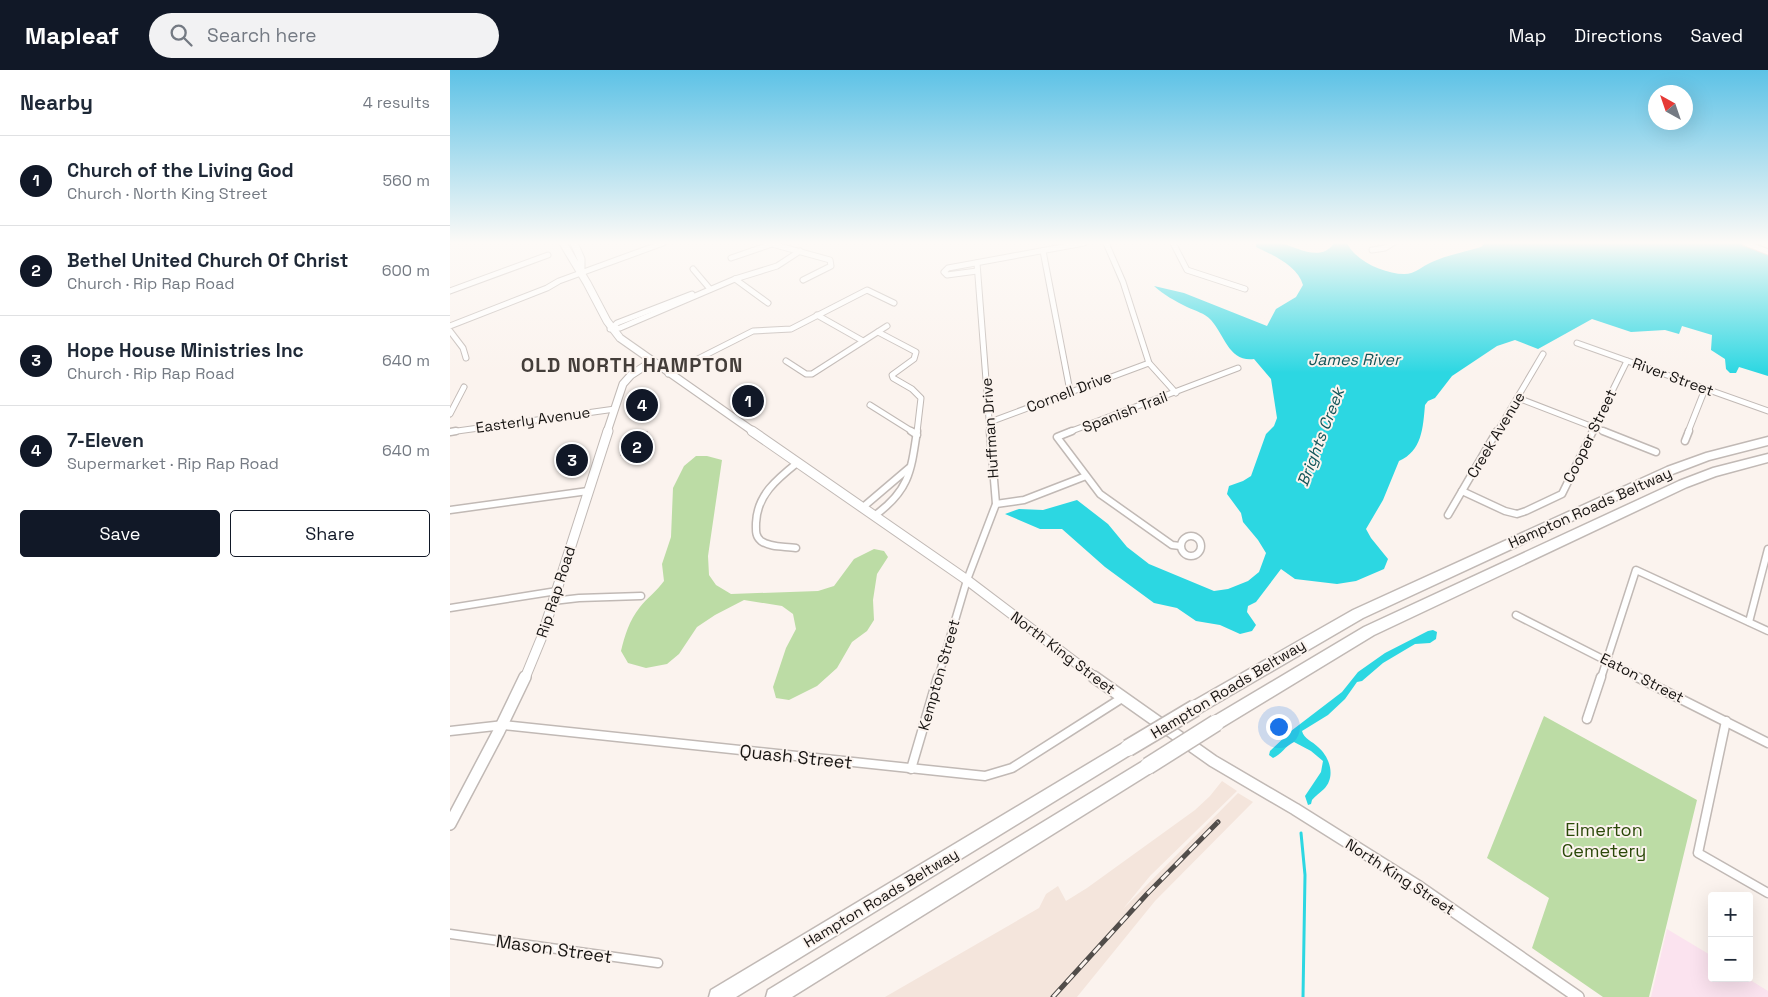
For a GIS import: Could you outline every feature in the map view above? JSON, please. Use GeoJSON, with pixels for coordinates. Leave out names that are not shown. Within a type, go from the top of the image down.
{"type":"FeatureCollection","features":[{"type":"Feature","properties":{"kind":"highway","name":"Hampton Roads Beltway"},"geometry":{"type":"LineString","coordinates":[[718,997],[1128,748],[1317,636],[1367,610],[1671,470],[1706,457],[1768,441]]}},
{"type":"Feature","properties":{"kind":"highway","name":"Hampton Roads Beltway"},"geometry":{"type":"LineString","coordinates":[[775,997],[1333,651],[1420,606],[1683,484],[1713,472],[1768,458]]}},
{"type":"Feature","properties":{"kind":"main road","name":"North King Street"},"geometry":{"type":"LineString","coordinates":[[588,286],[610,329],[621,340],[651,362],[967,580],[1122,698],[1212,761],[1302,814],[1419,887],[1578,997]]}},
{"type":"Feature","properties":{"kind":"main road","name":"Rip Rap Road"},"geometry":{"type":"LineString","coordinates":[[450,824],[504,725],[529,671],[557,591],[621,390],[627,379],[651,362]]}},
{"type":"Feature","properties":{"kind":"street"},"geometry":{"type":"LineString","coordinates":[[450,326],[548,286]]}},
{"type":"Feature","properties":{"kind":"street"},"geometry":{"type":"LineString","coordinates":[[610,329],[620,328],[717,286]]}},
{"type":"Feature","properties":{"kind":"street"},"geometry":{"type":"LineString","coordinates":[[745,286],[768,303]]}},
{"type":"Feature","properties":{"kind":"street","name":"Huffman Drive"},"geometry":{"type":"LineString","coordinates":[[967,580],[996,504],[979,286]]}},
{"type":"Feature","properties":{"kind":"street"},"geometry":{"type":"LineString","coordinates":[[1050,286],[1070,391]]}},
{"type":"Feature","properties":{"kind":"street"},"geometry":{"type":"LineString","coordinates":[[1123,286],[1149,362],[1176,392]]}},
{"type":"Feature","properties":{"kind":"street"},"geometry":{"type":"LineString","coordinates":[[1237,286],[1245,289]]}},
{"type":"Feature","properties":{"kind":"street"},"geometry":{"type":"LineString","coordinates":[[668,374],[753,331],[762,329],[785,331],[867,290],[894,303]]}},
{"type":"Feature","properties":{"kind":"street"},"geometry":{"type":"LineString","coordinates":[[816,315],[863,342]]}},
{"type":"Feature","properties":{"kind":"street"},"geometry":{"type":"LineString","coordinates":[[786,361],[806,374],[812,374],[887,326]]}},
{"type":"Feature","properties":{"kind":"street"},"geometry":{"type":"LineString","coordinates":[[450,331],[463,348],[466,358]]}},
{"type":"Feature","properties":{"kind":"street"},"geometry":{"type":"LineString","coordinates":[[874,516],[900,494],[910,468],[917,435],[921,398],[912,389],[893,378],[892,375],[914,359],[916,352],[878,332]]}},
{"type":"Feature","properties":{"kind":"street","name":"River Street"},"geometry":{"type":"LineString","coordinates":[[1577,343],[1768,411]]}},
{"type":"Feature","properties":{"kind":"street","name":"Creek Avenue"},"geometry":{"type":"LineString","coordinates":[[1448,515],[1543,354]]}},
{"type":"Feature","properties":{"kind":"street","name":"Cooper Street"},"geometry":{"type":"LineString","coordinates":[[1462,491],[1505,511],[1517,514],[1562,494],[1627,360]]}},
{"type":"Feature","properties":{"kind":"street","name":"Cornell Drive"},"geometry":{"type":"LineString","coordinates":[[990,422],[1149,362]]}},
{"type":"Feature","properties":{"kind":"street","name":"Spanish Trail"},"geometry":{"type":"LineString","coordinates":[[1180,546],[1172,545],[1100,494],[1057,437],[1238,368]]}},
{"type":"Feature","properties":{"kind":"street"},"geometry":{"type":"LineString","coordinates":[[450,414],[464,387]]}},
{"type":"Feature","properties":{"kind":"street"},"geometry":{"type":"LineString","coordinates":[[1685,441],[1705,389]]}},
{"type":"Feature","properties":{"kind":"street"},"geometry":{"type":"LineString","coordinates":[[1518,398],[1656,452]]}},
{"type":"Feature","properties":{"kind":"street"},"geometry":{"type":"LineString","coordinates":[[870,405],[917,435]]}},
{"type":"Feature","properties":{"kind":"street","name":"Easterly Avenue"},"geometry":{"type":"LineString","coordinates":[[450,432],[616,409]]}},
{"type":"Feature","properties":{"kind":"street"},"geometry":{"type":"LineString","coordinates":[[796,548],[765,543],[760,540],[756,534],[755,518],[765,492],[797,463]]}},
{"type":"Feature","properties":{"kind":"street"},"geometry":{"type":"LineString","coordinates":[[862,508],[910,468]]}},
{"type":"Feature","properties":{"kind":"street"},"geometry":{"type":"LineString","coordinates":[[996,504],[1024,500],[1086,476]]}},
{"type":"Feature","properties":{"kind":"street"},"geometry":{"type":"LineString","coordinates":[[450,510],[588,491]]}},
{"type":"Feature","properties":{"kind":"street"},"geometry":{"type":"LineString","coordinates":[[1749,622],[1768,549]]}},
{"type":"Feature","properties":{"kind":"street"},"geometry":{"type":"LineString","coordinates":[[1587,719],[1636,570],[1768,631]]}},
{"type":"Feature","properties":{"kind":"street","name":"Kempton Street"},"geometry":{"type":"LineString","coordinates":[[911,769],[967,580]]}},
{"type":"Feature","properties":{"kind":"street"},"geometry":{"type":"LineString","coordinates":[[450,608],[557,591]]}},
{"type":"Feature","properties":{"kind":"street"},"geometry":{"type":"LineString","coordinates":[[553,601],[579,598],[641,596]]}},
{"type":"Feature","properties":{"kind":"street","name":"Eaton Street"},"geometry":{"type":"LineString","coordinates":[[1516,615],[1768,743]]}},
{"type":"Feature","properties":{"kind":"street","name":"Quash Street"},"geometry":{"type":"LineString","coordinates":[[450,731],[504,725],[972,775],[1000,773],[1025,761],[1122,698]]}},
{"type":"Feature","properties":{"kind":"street"},"geometry":{"type":"LineString","coordinates":[[1726,721],[1698,853],[1768,894]]}},
{"type":"Feature","properties":{"kind":"street","name":"Mason Street"},"geometry":{"type":"LineString","coordinates":[[450,934],[658,963]]}},
{"type":"Feature","properties":{"kind":"shaded area"},"geometry":{"type":"Polygon","coordinates":[[[1222,781],[1237,791],[1150,876],[1123,909],[1238,793],[1253,802],[1155,901],[1077,997],[885,997],[1039,908],[1046,894],[1058,886],[1066,901],[1087,888],[1195,810],[1222,781]]]}},
{"type":"Feature","properties":{"kind":"shaded area"},"geometry":{"type":"Polygon","coordinates":[[[1667,929],[1708,954],[1708,982],[1753,982],[1768,991],[1768,997],[1651,997],[1667,929]]]}},
{"type":"Feature","properties":{"kind":"green space"},"geometry":{"type":"Polygon","coordinates":[[[696,456],[707,456],[722,460],[708,556],[709,575],[716,585],[731,594],[818,591],[834,586],[854,559],[874,549],[884,551],[888,557],[877,574],[873,600],[874,620],[867,631],[852,642],[837,668],[817,686],[789,700],[776,698],[773,687],[786,648],[796,629],[793,614],[782,606],[744,600],[697,627],[679,654],[667,664],[646,668],[628,663],[621,651],[628,628],[636,612],[664,581],[662,564],[671,537],[673,488],[684,466],[696,456]]]}},
{"type":"Feature","properties":{"kind":"green space","name":"Elmerton Cemetery"},"geometry":{"type":"Polygon","coordinates":[[[1544,716],[1697,800],[1649,997],[1603,997],[1532,948],[1549,898],[1487,858],[1544,716]]]}},
{"type":"Feature","properties":{"kind":"water","name":"James River"},"geometry":{"type":"Polygon","coordinates":[[[1154,286],[1184,293],[1267,326],[1276,309],[1296,297],[1302,286],[1768,286],[1768,376],[1739,367],[1736,373],[1730,373],[1726,369],[1725,359],[1711,350],[1712,335],[1682,326],[1679,334],[1665,330],[1631,332],[1592,319],[1538,349],[1515,340],[1497,346],[1452,376],[1435,398],[1428,401],[1425,405],[1422,430],[1417,445],[1407,457],[1399,461],[1383,500],[1366,529],[1388,559],[1384,569],[1356,581],[1337,584],[1295,579],[1281,569],[1256,602],[1248,606],[1247,612],[1256,625],[1252,631],[1240,634],[1220,625],[1196,621],[1177,608],[1154,603],[1105,567],[1062,529],[1040,529],[1005,514],[1019,509],[1043,510],[1077,500],[1108,524],[1127,547],[1149,564],[1214,591],[1228,589],[1248,581],[1259,572],[1266,553],[1243,522],[1241,513],[1227,494],[1229,486],[1251,476],[1266,434],[1274,426],[1277,418],[1271,379],[1254,359],[1246,359],[1233,352],[1211,320],[1174,300],[1154,286]]]}},
{"type":"Feature","properties":{"kind":"water"},"geometry":{"type":"Polygon","coordinates":[[[1433,630],[1437,632],[1436,639],[1430,643],[1415,644],[1383,663],[1362,681],[1357,682],[1345,699],[1328,715],[1302,731],[1326,756],[1331,773],[1328,784],[1308,805],[1305,796],[1321,772],[1323,761],[1311,751],[1294,742],[1273,758],[1269,755],[1270,751],[1291,731],[1342,692],[1358,672],[1385,653],[1433,630]]]}},
{"type":"Feature","properties":{"kind":"building"},"geometry":{"type":"Polygon","coordinates":[[[636,400],[655,402],[648,410],[630,408],[636,400]]]}},
{"type":"Feature","properties":{"kind":"building"},"geometry":{"type":"Polygon","coordinates":[[[648,431],[646,440],[654,439],[651,451],[620,456],[624,443],[631,442],[634,433],[648,431]]]}},
{"type":"Feature","properties":{"kind":"waterway"},"geometry":{"type":"LineString","coordinates":[[1301,833],[1305,875],[1303,997]]}},
{"type":"Feature","properties":{"kind":"railway"},"geometry":{"type":"LineString","coordinates":[[1053,997],[1147,894],[1218,822]]}},
{"type":"Feature","properties":{"kind":"place","name":"Church of the Living God"},"geometry":{"type":"Point","coordinates":[748,401]}},
{"type":"Feature","properties":{"kind":"place","name":"7-Eleven"},"geometry":{"type":"Point","coordinates":[642,405]}},
{"type":"Feature","properties":{"kind":"place","name":"Bethel United Church Of Christ"},"geometry":{"type":"Point","coordinates":[637,447]}},
{"type":"Feature","properties":{"kind":"place","name":"Hope House Ministries Inc"},"geometry":{"type":"Point","coordinates":[572,460]}},
{"type":"Feature","properties":{"kind":"district","name":"OLD NORTH HAMPTON"},"geometry":{"type":"Point","coordinates":[632,365]}},
{"type":"Feature","properties":{"kind":"water label","name":"Brights Creek"},"geometry":{"type":"Point","coordinates":[1320,437]}}]}
